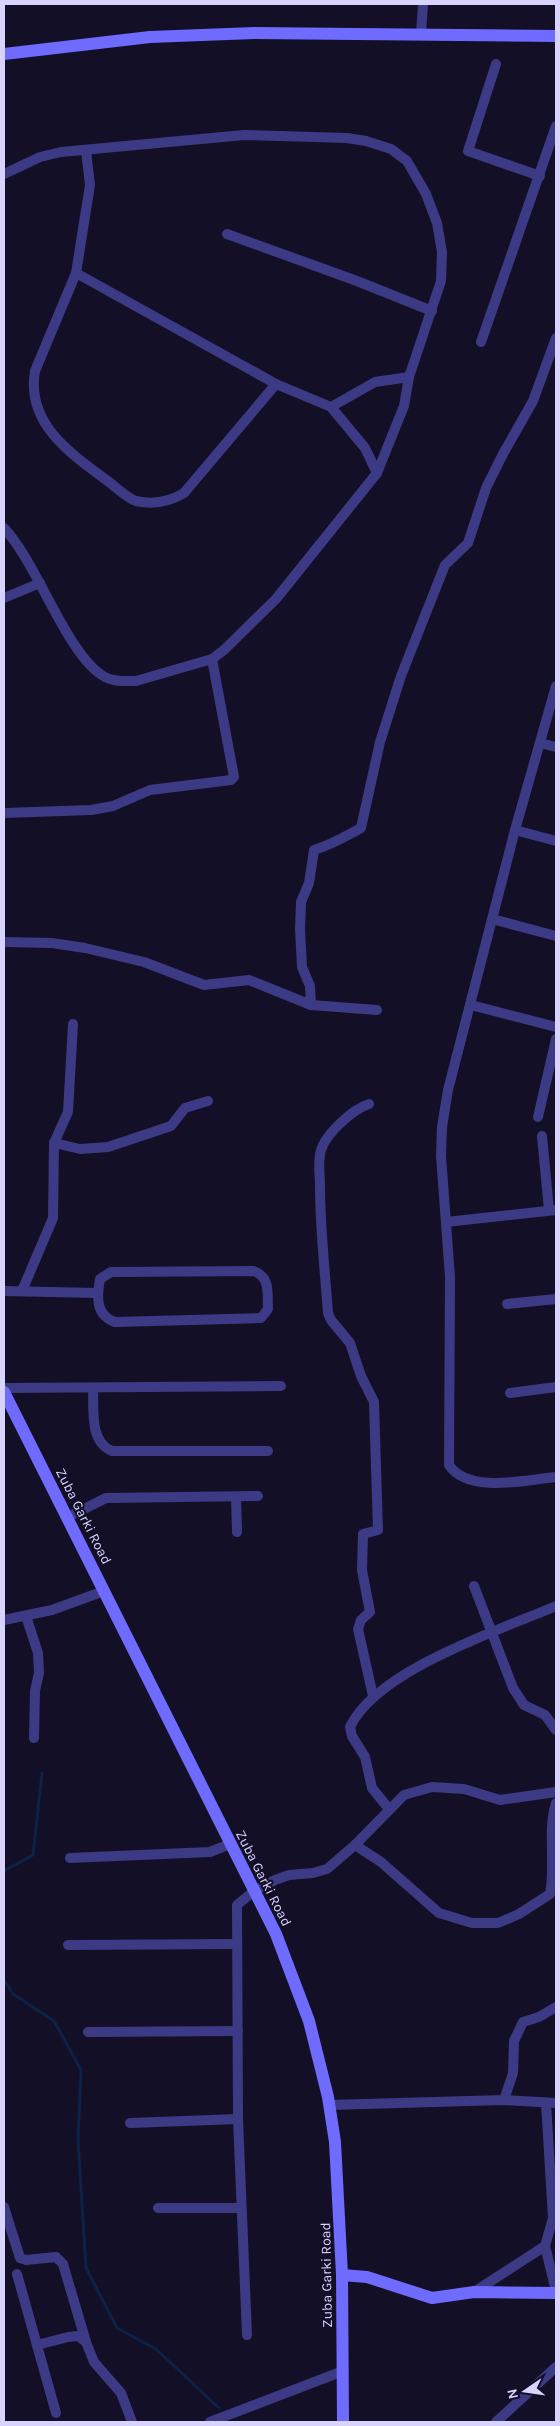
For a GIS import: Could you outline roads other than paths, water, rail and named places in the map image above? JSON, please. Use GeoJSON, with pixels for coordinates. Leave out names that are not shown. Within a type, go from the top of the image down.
{"type":"FeatureCollection","features":[{"type":"Feature","properties":{"kind":"main road"},"geometry":{"type":"LineString","coordinates":[[4,54],[150,37],[254,33],[556,36]]}},
{"type":"Feature","properties":{"kind":"main road","name":"Zuba Garki Road"},"geometry":{"type":"LineString","coordinates":[[4,1390],[276,1934],[306,2013],[319,2057],[335,2142],[340,2206],[342,2275],[343,2422]]}},
{"type":"Feature","properties":{"kind":"main road"},"geometry":{"type":"LineString","coordinates":[[342,2275],[367,2277],[432,2298],[474,2292],[556,2292]]}},
{"type":"Feature","properties":{"kind":"street"},"geometry":{"type":"LineString","coordinates":[[421,34],[423,4]]}},
{"type":"Feature","properties":{"kind":"street"},"geometry":{"type":"LineString","coordinates":[[496,64],[468,151],[540,176]]}},
{"type":"Feature","properties":{"kind":"street"},"geometry":{"type":"LineString","coordinates":[[480,342],[540,176],[556,126]]}},
{"type":"Feature","properties":{"kind":"street"},"geometry":{"type":"LineString","coordinates":[[4,174],[40,157],[61,152],[86,152],[244,135],[347,138],[366,141],[391,149],[407,161],[426,194],[436,223],[442,252],[441,281],[409,377],[404,406],[376,473],[276,600],[224,650],[212,659],[136,681],[124,682],[106,677],[91,665],[75,644],[14,539],[4,528]]}},
{"type":"Feature","properties":{"kind":"street"},"geometry":{"type":"LineString","coordinates":[[86,152],[90,185],[76,273],[35,371],[32,387],[35,403],[52,434],[73,455],[134,500],[155,504],[173,500],[184,493],[276,384]]}},
{"type":"Feature","properties":{"kind":"street"},"geometry":{"type":"LineString","coordinates":[[226,234],[357,280],[432,311]]}},
{"type":"Feature","properties":{"kind":"street"},"geometry":{"type":"LineString","coordinates":[[76,273],[276,384],[331,407],[365,448],[376,473]]}},
{"type":"Feature","properties":{"kind":"street"},"geometry":{"type":"LineString","coordinates":[[311,1005],[310,986],[302,967],[300,930],[301,902],[309,883],[314,850],[338,843],[343,837],[361,828],[380,742],[404,668],[445,565],[468,543],[486,488],[502,454],[533,401],[556,338]]}},
{"type":"Feature","properties":{"kind":"street"},"geometry":{"type":"LineString","coordinates":[[331,407],[374,382],[409,377]]}},
{"type":"Feature","properties":{"kind":"street"},"geometry":{"type":"LineString","coordinates":[[4,598],[40,583]]}},
{"type":"Feature","properties":{"kind":"street"},"geometry":{"type":"LineString","coordinates":[[4,812],[91,810],[113,806],[150,790],[231,780],[234,777],[212,659]]}},
{"type":"Feature","properties":{"kind":"street"},"geometry":{"type":"LineString","coordinates":[[556,686],[515,830],[448,1090],[442,1127],[441,1156],[450,1277],[449,1465],[454,1472],[464,1479],[478,1482],[556,1477]]}},
{"type":"Feature","properties":{"kind":"street"},"geometry":{"type":"LineString","coordinates":[[540,743],[556,747]]}},
{"type":"Feature","properties":{"kind":"street"},"geometry":{"type":"LineString","coordinates":[[515,830],[556,841]]}},
{"type":"Feature","properties":{"kind":"street"},"geometry":{"type":"LineString","coordinates":[[492,919],[556,936]]}},
{"type":"Feature","properties":{"kind":"street"},"geometry":{"type":"LineString","coordinates":[[4,942],[52,943],[85,948],[144,962],[204,985],[249,980],[311,1005],[377,1010]]}},
{"type":"Feature","properties":{"kind":"street"},"geometry":{"type":"LineString","coordinates":[[471,1005],[556,1027]]}},
{"type":"Feature","properties":{"kind":"street"},"geometry":{"type":"LineString","coordinates":[[22,1291],[53,1218],[54,1143],[68,1112],[73,1024]]}},
{"type":"Feature","properties":{"kind":"street"},"geometry":{"type":"LineString","coordinates":[[538,1117],[556,1039]]}},
{"type":"Feature","properties":{"kind":"street"},"geometry":{"type":"LineString","coordinates":[[54,1143],[80,1149],[108,1147],[172,1126],[185,1108],[208,1101]]}},
{"type":"Feature","properties":{"kind":"street"},"geometry":{"type":"LineString","coordinates":[[369,1104],[358,1107],[342,1123],[327,1140],[320,1153],[320,1208],[328,1313],[330,1320],[350,1343],[361,1376],[374,1402],[378,1530],[362,1534],[362,1570],[370,1612],[361,1620],[358,1629],[373,1696]]}},
{"type":"Feature","properties":{"kind":"street"},"geometry":{"type":"LineString","coordinates":[[446,1222],[553,1210],[542,1136]]}},
{"type":"Feature","properties":{"kind":"street"},"geometry":{"type":"LineString","coordinates":[[254,1271],[266,1279],[268,1309],[261,1318],[251,1320],[115,1322],[106,1319],[101,1314],[98,1293],[100,1278],[111,1272],[254,1271]]}},
{"type":"Feature","properties":{"kind":"street"},"geometry":{"type":"LineString","coordinates":[[4,1291],[98,1293]]}},
{"type":"Feature","properties":{"kind":"street"},"geometry":{"type":"LineString","coordinates":[[507,1304],[556,1299]]}},
{"type":"Feature","properties":{"kind":"street"},"geometry":{"type":"LineString","coordinates":[[4,1390],[281,1386]]}},
{"type":"Feature","properties":{"kind":"street"},"geometry":{"type":"LineString","coordinates":[[510,1393],[556,1387]]}},
{"type":"Feature","properties":{"kind":"street"},"geometry":{"type":"LineString","coordinates":[[94,1388],[94,1425],[98,1440],[104,1448],[112,1451],[268,1450]]}},
{"type":"Feature","properties":{"kind":"street"},"geometry":{"type":"LineString","coordinates":[[68,1517],[106,1498],[236,1498],[258,1496]]}},
{"type":"Feature","properties":{"kind":"street"},"geometry":{"type":"LineString","coordinates":[[236,1498],[236,1532]]}},
{"type":"Feature","properties":{"kind":"street"},"geometry":{"type":"LineString","coordinates":[[474,1586],[513,1688],[524,1705],[544,1715],[556,1730]]}},
{"type":"Feature","properties":{"kind":"street"},"geometry":{"type":"LineString","coordinates":[[4,1620],[26,1616],[83,1600],[104,1591]]}},
{"type":"Feature","properties":{"kind":"street"},"geometry":{"type":"LineString","coordinates":[[389,1808],[372,1788],[365,1758],[352,1736],[350,1727],[373,1696],[388,1685],[449,1650],[556,1606]]}},
{"type":"Feature","properties":{"kind":"street"},"geometry":{"type":"LineString","coordinates":[[26,1616],[38,1653],[39,1673],[35,1691],[34,1738]]}},
{"type":"Feature","properties":{"kind":"street"},"geometry":{"type":"LineString","coordinates":[[247,2335],[240,2208],[236,1905],[254,1891],[289,1875],[314,1873],[327,1869],[355,1845],[389,1808],[404,1795],[432,1787],[464,1789],[500,1800],[556,1792]]}},
{"type":"Feature","properties":{"kind":"street"},"geometry":{"type":"LineString","coordinates":[[355,1845],[396,1874],[439,1913],[472,1923],[498,1922],[519,1914],[550,1894],[554,1880],[550,1856],[556,1803]]}},
{"type":"Feature","properties":{"kind":"street"},"geometry":{"type":"LineString","coordinates":[[70,1858],[210,1852],[230,1844]]}},
{"type":"Feature","properties":{"kind":"street"},"geometry":{"type":"LineString","coordinates":[[68,1946],[236,1944]]}},
{"type":"Feature","properties":{"kind":"street"},"geometry":{"type":"LineString","coordinates":[[504,2100],[513,2073],[514,2041],[524,2022],[539,2017],[556,2006]]}},
{"type":"Feature","properties":{"kind":"street"},"geometry":{"type":"LineString","coordinates":[[88,2032],[238,2031]]}},
{"type":"Feature","properties":{"kind":"street"},"geometry":{"type":"LineString","coordinates":[[329,2105],[504,2100],[551,2103],[553,2218],[544,2246],[556,2292]]}},
{"type":"Feature","properties":{"kind":"street"},"geometry":{"type":"LineString","coordinates":[[130,2123],[238,2119]]}},
{"type":"Feature","properties":{"kind":"street"},"geometry":{"type":"LineString","coordinates":[[4,2206],[20,2258],[26,2260],[56,2257],[63,2264],[86,2342],[94,2362],[121,2393],[132,2422]]}},
{"type":"Feature","properties":{"kind":"street"},"geometry":{"type":"LineString","coordinates":[[158,2208],[240,2208]]}},
{"type":"Feature","properties":{"kind":"street"},"geometry":{"type":"LineString","coordinates":[[474,2292],[544,2246]]}},
{"type":"Feature","properties":{"kind":"street"},"geometry":{"type":"LineString","coordinates":[[17,2274],[56,2413]]}},
{"type":"Feature","properties":{"kind":"street"},"geometry":{"type":"LineString","coordinates":[[38,2345],[78,2336],[86,2342]]}},
{"type":"Feature","properties":{"kind":"street"},"geometry":{"type":"LineString","coordinates":[[496,2422],[556,2367]]}},
{"type":"Feature","properties":{"kind":"street"},"geometry":{"type":"LineString","coordinates":[[210,2422],[343,2371]]}},
{"type":"Feature","properties":{"kind":"waterway"},"geometry":{"type":"LineString","coordinates":[[4,1871],[33,1855],[42,1773]]}},
{"type":"Feature","properties":{"kind":"waterway"},"geometry":{"type":"LineString","coordinates":[[4,1980],[13,1994],[54,2021],[81,2070],[78,2140],[86,2268],[117,2328],[156,2349],[219,2408]]}}]}
